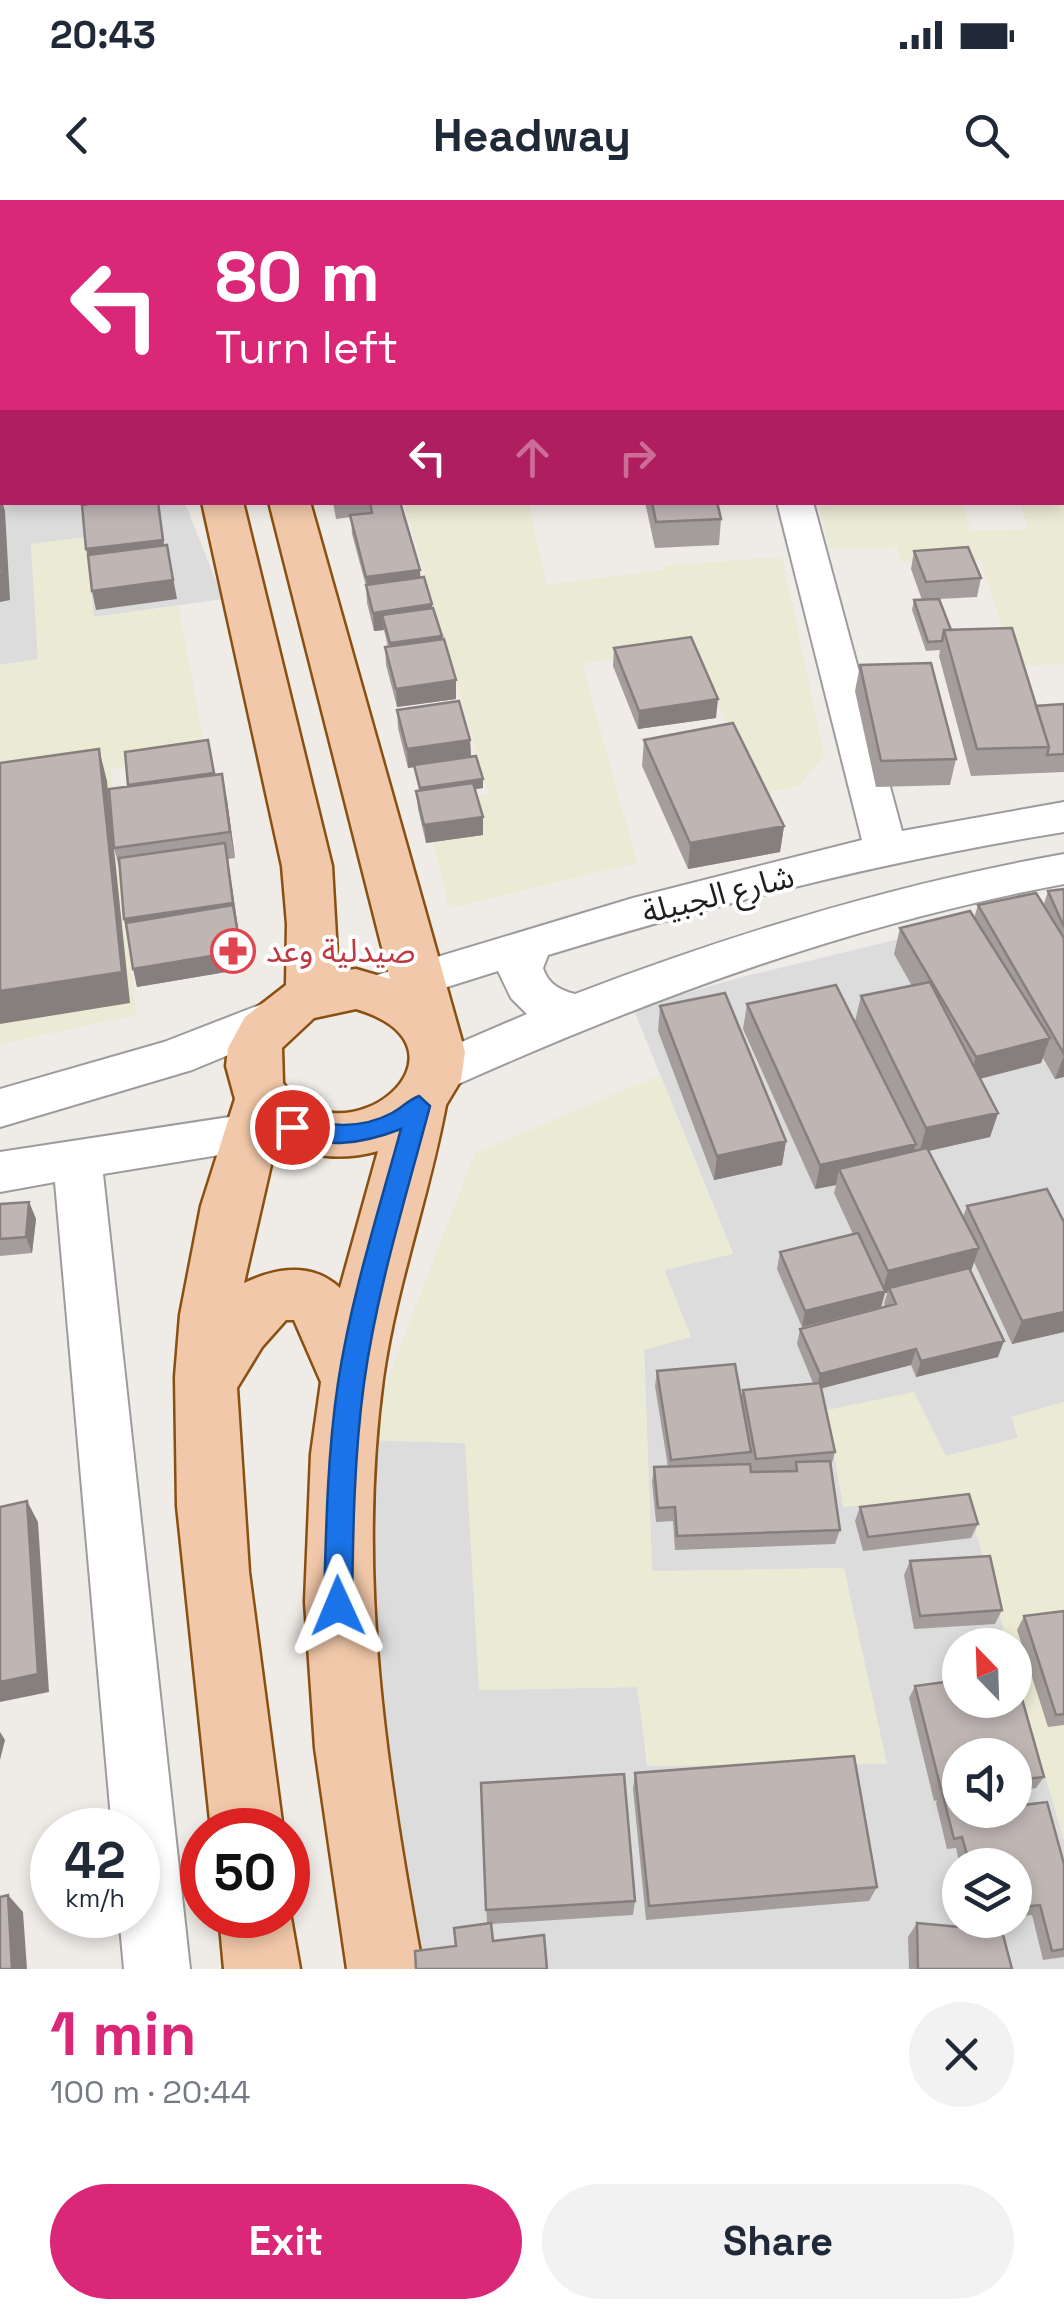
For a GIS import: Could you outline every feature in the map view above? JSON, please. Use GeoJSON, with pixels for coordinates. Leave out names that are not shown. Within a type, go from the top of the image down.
{"type":"FeatureCollection","features":[{"type":"Feature","properties":{"kind":"main road"},"geometry":{"type":"LineString","coordinates":[[223,505],[311,890],[294,1007]]}},
{"type":"Feature","properties":{"kind":"main road"},"geometry":{"type":"LineString","coordinates":[[268,1120],[336,1136],[360,1135],[402,1119],[416,1034],[389,878],[290,505]]}},
{"type":"Feature","properties":{"kind":"main road"},"geometry":{"type":"LineString","coordinates":[[311,890],[325,905],[362,908],[382,896],[389,878]]}},
{"type":"Feature","properties":{"kind":"main road"},"geometry":{"type":"LineString","coordinates":[[245,1808],[208,1456],[206,1384],[221,1239],[268,1120],[254,1084],[254,1050],[294,1007],[356,989],[416,1034]]}},
{"type":"Feature","properties":{"kind":"main road"},"geometry":{"type":"LineString","coordinates":[[385,1969],[357,1818],[338,1634],[337,1549],[351,1380],[416,1034]]}},
{"type":"Feature","properties":{"kind":"main road"},"geometry":{"type":"LineString","coordinates":[[206,1384],[252,1312],[274,1294],[289,1292],[317,1303],[351,1380]]}},
{"type":"Feature","properties":{"kind":"main road"},"geometry":{"type":"LineString","coordinates":[[259,1938],[262,1969]]}},
{"type":"Feature","properties":{"kind":"street"},"geometry":{"type":"LineString","coordinates":[[796,505],[886,852]]}},
{"type":"Feature","properties":{"kind":"street","name":"شارع الجبيلة"},"geometry":{"type":"LineString","coordinates":[[416,1034],[530,945],[886,852],[1064,817]]}},
{"type":"Feature","properties":{"kind":"street"},"geometry":{"type":"LineString","coordinates":[[416,1034],[573,1012],[785,935],[927,897],[1064,869]]}},
{"type":"Feature","properties":{"kind":"street"},"geometry":{"type":"LineString","coordinates":[[530,945],[520,968],[530,992],[556,1008],[573,1012]]}},
{"type":"Feature","properties":{"kind":"street"},"geometry":{"type":"LineString","coordinates":[[0,1108],[99,1081],[294,1007]]}},
{"type":"Feature","properties":{"kind":"street"},"geometry":{"type":"LineString","coordinates":[[92,1155],[129,1133],[132,1109],[122,1092],[99,1081]]}},
{"type":"Feature","properties":{"kind":"street"},"geometry":{"type":"LineString","coordinates":[[0,1172],[268,1120]]}},
{"type":"Feature","properties":{"kind":"street"},"geometry":{"type":"LineString","coordinates":[[92,1155],[158,1969]]}},
{"type":"Feature","properties":{"kind":"shaded area"},"geometry":{"type":"Polygon","coordinates":[[[0,505],[186,505],[223,599],[94,617],[31,544],[38,660],[0,665],[0,505]]]}},
{"type":"Feature","properties":{"kind":"shaded area"},"geometry":{"type":"Polygon","coordinates":[[[1064,899],[1064,1402],[1012,1417],[1018,1438],[945,1456],[843,1507],[965,1493],[1003,1628],[942,1628],[942,1718],[1029,1718],[1064,1840],[1064,1969],[405,1969],[385,1864],[364,1440],[466,1443],[480,1690],[638,1687],[647,1765],[844,1568],[652,1572],[644,1349],[691,1337],[664,1269],[733,1253],[633,1008],[746,976],[1064,899]]]}},
{"type":"Feature","properties":{"kind":"green space"},"geometry":{"type":"Polygon","coordinates":[[[405,505],[529,505],[546,585],[663,570],[662,566],[782,557],[824,755],[800,785],[760,795],[690,644],[582,664],[637,863],[449,908],[424,804],[489,794],[405,505]]]}},
{"type":"Feature","properties":{"kind":"green space"},"geometry":{"type":"Polygon","coordinates":[[[963,505],[971,531],[1028,529],[1021,505],[1064,505],[1064,664],[1014,666],[981,560],[902,562],[897,547],[829,548],[820,506],[963,505]]]}},
{"type":"Feature","properties":{"kind":"green space"},"geometry":{"type":"Polygon","coordinates":[[[85,537],[94,617],[178,606],[206,754],[111,769],[136,1015],[0,1044],[0,665],[38,659],[31,544],[85,537]]]}},
{"type":"Feature","properties":{"kind":"green space"},"geometry":{"type":"Polygon","coordinates":[[[660,1075],[733,1254],[664,1270],[691,1337],[644,1350],[652,1571],[844,1568],[887,1764],[648,1766],[637,1687],[479,1690],[465,1443],[364,1440],[475,1153],[660,1075]]]}},
{"type":"Feature","properties":{"kind":"green space"},"geometry":{"type":"Polygon","coordinates":[[[914,1392],[946,1456],[1018,1438],[1012,1417],[1064,1402],[1064,1840],[1029,1718],[1032,1718],[1032,1628],[1003,1628],[966,1494],[843,1507],[827,1410],[914,1392]]]}},
{"type":"Feature","properties":{"kind":"building"},"geometry":{"type":"Polygon","coordinates":[[[82,505],[158,505],[163,540],[86,549],[82,505]]]}},
{"type":"Feature","properties":{"kind":"building"},"geometry":{"type":"Polygon","coordinates":[[[371,505],[401,505],[420,570],[366,577],[350,515],[372,513],[371,505]]]}},
{"type":"Feature","properties":{"kind":"building"},"geometry":{"type":"Polygon","coordinates":[[[653,505],[718,505],[721,519],[656,522],[653,505]]]}},
{"type":"Feature","properties":{"kind":"building"},"geometry":{"type":"Polygon","coordinates":[[[0,528],[3,574],[0,575],[0,528]]]}},
{"type":"Feature","properties":{"kind":"building"},"geometry":{"type":"Polygon","coordinates":[[[167,545],[173,580],[92,591],[88,555],[167,545]]]}},
{"type":"Feature","properties":{"kind":"building"},"geometry":{"type":"Polygon","coordinates":[[[968,547],[981,578],[926,582],[914,551],[968,547]]]}},
{"type":"Feature","properties":{"kind":"building"},"geometry":{"type":"Polygon","coordinates":[[[424,577],[432,604],[373,613],[366,585],[424,577]]]}},
{"type":"Feature","properties":{"kind":"building"},"geometry":{"type":"Polygon","coordinates":[[[939,599],[951,630],[944,630],[942,641],[928,642],[914,600],[939,599]]]}},
{"type":"Feature","properties":{"kind":"building"},"geometry":{"type":"Polygon","coordinates":[[[433,608],[442,636],[390,643],[382,615],[433,608]]]}},
{"type":"Feature","properties":{"kind":"building"},"geometry":{"type":"Polygon","coordinates":[[[1012,628],[1049,747],[977,749],[944,630],[1012,628]]]}},
{"type":"Feature","properties":{"kind":"building"},"geometry":{"type":"Polygon","coordinates":[[[691,637],[718,699],[639,711],[614,648],[691,637]]]}},
{"type":"Feature","properties":{"kind":"building"},"geometry":{"type":"Polygon","coordinates":[[[444,639],[456,680],[396,689],[385,647],[444,639]]]}},
{"type":"Feature","properties":{"kind":"building"},"geometry":{"type":"Polygon","coordinates":[[[931,663],[956,759],[881,761],[860,665],[931,663]]]}},
{"type":"Feature","properties":{"kind":"building"},"geometry":{"type":"Polygon","coordinates":[[[459,701],[470,740],[407,749],[397,710],[459,701]]]}},
{"type":"Feature","properties":{"kind":"building"},"geometry":{"type":"Polygon","coordinates":[[[1064,704],[1064,754],[1047,755],[1049,747],[1036,706],[1064,704]]]}},
{"type":"Feature","properties":{"kind":"building"},"geometry":{"type":"Polygon","coordinates":[[[733,723],[784,826],[690,843],[644,740],[733,723]]]}},
{"type":"Feature","properties":{"kind":"building"},"geometry":{"type":"Polygon","coordinates":[[[208,740],[214,773],[128,785],[125,752],[208,740]]]}},
{"type":"Feature","properties":{"kind":"building"},"geometry":{"type":"Polygon","coordinates":[[[99,749],[122,972],[0,991],[0,763],[99,749]]]}},
{"type":"Feature","properties":{"kind":"building"},"geometry":{"type":"Polygon","coordinates":[[[476,756],[483,779],[420,788],[414,765],[476,756]]]}},
{"type":"Feature","properties":{"kind":"building"},"geometry":{"type":"Polygon","coordinates":[[[222,774],[230,832],[114,848],[109,789],[222,774]]]}},
{"type":"Feature","properties":{"kind":"building"},"geometry":{"type":"Polygon","coordinates":[[[473,783],[483,817],[424,825],[416,791],[473,783]]]}},
{"type":"Feature","properties":{"kind":"building"},"geometry":{"type":"Polygon","coordinates":[[[225,843],[233,903],[124,919],[119,858],[225,843]]]}},
{"type":"Feature","properties":{"kind":"building"},"geometry":{"type":"Polygon","coordinates":[[[1064,889],[1064,927],[1048,891],[1064,889]]]}},
{"type":"Feature","properties":{"kind":"building"},"geometry":{"type":"Polygon","coordinates":[[[1036,893],[1064,938],[1064,1054],[978,905],[1036,893]]]}},
{"type":"Feature","properties":{"kind":"building"},"geometry":{"type":"Polygon","coordinates":[[[233,905],[241,951],[133,969],[126,923],[233,905]]]}},
{"type":"Feature","properties":{"kind":"building"},"geometry":{"type":"Polygon","coordinates":[[[970,911],[1050,1038],[976,1057],[900,928],[970,911]]]}},
{"type":"Feature","properties":{"kind":"building"},"geometry":{"type":"Polygon","coordinates":[[[930,982],[998,1113],[926,1128],[861,996],[930,982]]]}},
{"type":"Feature","properties":{"kind":"building"},"geometry":{"type":"Polygon","coordinates":[[[836,985],[916,1144],[820,1165],[747,1004],[836,985]]]}},
{"type":"Feature","properties":{"kind":"building"},"geometry":{"type":"Polygon","coordinates":[[[725,993],[786,1141],[717,1156],[660,1006],[725,993]]]}},
{"type":"Feature","properties":{"kind":"building"},"geometry":{"type":"Polygon","coordinates":[[[927,1148],[979,1248],[888,1271],[839,1169],[927,1148]]]}},
{"type":"Feature","properties":{"kind":"building"},"geometry":{"type":"Polygon","coordinates":[[[1047,1189],[1064,1222],[1064,1312],[1022,1321],[967,1206],[1047,1189]]]}},
{"type":"Feature","properties":{"kind":"building"},"geometry":{"type":"Polygon","coordinates":[[[29,1202],[26,1237],[0,1239],[0,1204],[29,1202]]]}},
{"type":"Feature","properties":{"kind":"building"},"geometry":{"type":"Polygon","coordinates":[[[858,1233],[885,1291],[805,1311],[780,1252],[858,1233]]]}},
{"type":"Feature","properties":{"kind":"building"},"geometry":{"type":"Polygon","coordinates":[[[969,1268],[1004,1341],[921,1361],[916,1349],[820,1374],[800,1329],[896,1304],[889,1288],[969,1268]]]}},
{"type":"Feature","properties":{"kind":"building"},"geometry":{"type":"Polygon","coordinates":[[[735,1364],[751,1452],[671,1460],[657,1371],[735,1364]]]}},
{"type":"Feature","properties":{"kind":"building"},"geometry":{"type":"Polygon","coordinates":[[[820,1383],[835,1452],[756,1459],[743,1390],[820,1383]]]}},
{"type":"Feature","properties":{"kind":"building"},"geometry":{"type":"Polygon","coordinates":[[[830,1461],[840,1530],[677,1536],[675,1507],[658,1508],[654,1467],[750,1464],[751,1472],[797,1471],[796,1462],[830,1461]]]}},
{"type":"Feature","properties":{"kind":"building"},"geometry":{"type":"Polygon","coordinates":[[[969,1494],[978,1524],[868,1537],[860,1507],[969,1494]]]}},
{"type":"Feature","properties":{"kind":"building"},"geometry":{"type":"Polygon","coordinates":[[[27,1501],[38,1674],[0,1682],[0,1507],[27,1501]]]}},
{"type":"Feature","properties":{"kind":"building"},"geometry":{"type":"Polygon","coordinates":[[[990,1556],[1002,1610],[920,1616],[910,1561],[990,1556]]]}},
{"type":"Feature","properties":{"kind":"building"},"geometry":{"type":"Polygon","coordinates":[[[1064,1611],[1064,1714],[1056,1715],[1032,1641],[1032,1628],[1028,1628],[1024,1616],[1064,1611]]]}},
{"type":"Feature","properties":{"kind":"building"},"geometry":{"type":"Polygon","coordinates":[[[942,1682],[942,1718],[1027,1718],[1044,1777],[1032,1778],[1032,1738],[942,1738],[941,1789],[915,1686],[942,1682]]]}},
{"type":"Feature","properties":{"kind":"building"},"geometry":{"type":"Polygon","coordinates":[[[854,1756],[877,1887],[649,1906],[635,1773],[854,1756]]]}},
{"type":"Feature","properties":{"kind":"building"},"geometry":{"type":"Polygon","coordinates":[[[624,1774],[635,1901],[486,1910],[481,1783],[624,1774]]]}},
{"type":"Feature","properties":{"kind":"building"},"geometry":{"type":"Polygon","coordinates":[[[1047,1802],[1064,1864],[1064,1949],[1052,1951],[1040,1905],[1032,1906],[1032,1848],[965,1848],[962,1837],[954,1839],[951,1828],[1032,1828],[1032,1804],[1047,1802]]]}},
{"type":"Feature","properties":{"kind":"building"},"geometry":{"type":"Polygon","coordinates":[[[8,1895],[12,1969],[0,1969],[0,1897],[8,1895]]]}},
{"type":"Feature","properties":{"kind":"building"},"geometry":{"type":"Polygon","coordinates":[[[491,1923],[493,1941],[544,1935],[547,1969],[416,1969],[415,1951],[456,1946],[454,1928],[491,1923]]]}},
{"type":"Feature","properties":{"kind":"building"},"geometry":{"type":"Polygon","coordinates":[[[917,1923],[942,1925],[942,1938],[1004,1938],[1012,1969],[918,1969],[917,1923]]]}},
{"type":"Feature","properties":{"kind":"place","name":"صيدلية وعد"},"geometry":{"type":"Point","coordinates":[233,951]}},
{"type":"Feature","properties":{"kind":"route"},"geometry":{"type":"LineString","coordinates":[[292,1127],[313,1134],[360,1135],[382,1129],[419,1106],[366,1304],[351,1380],[342,1462],[338,1606]]}}]}
